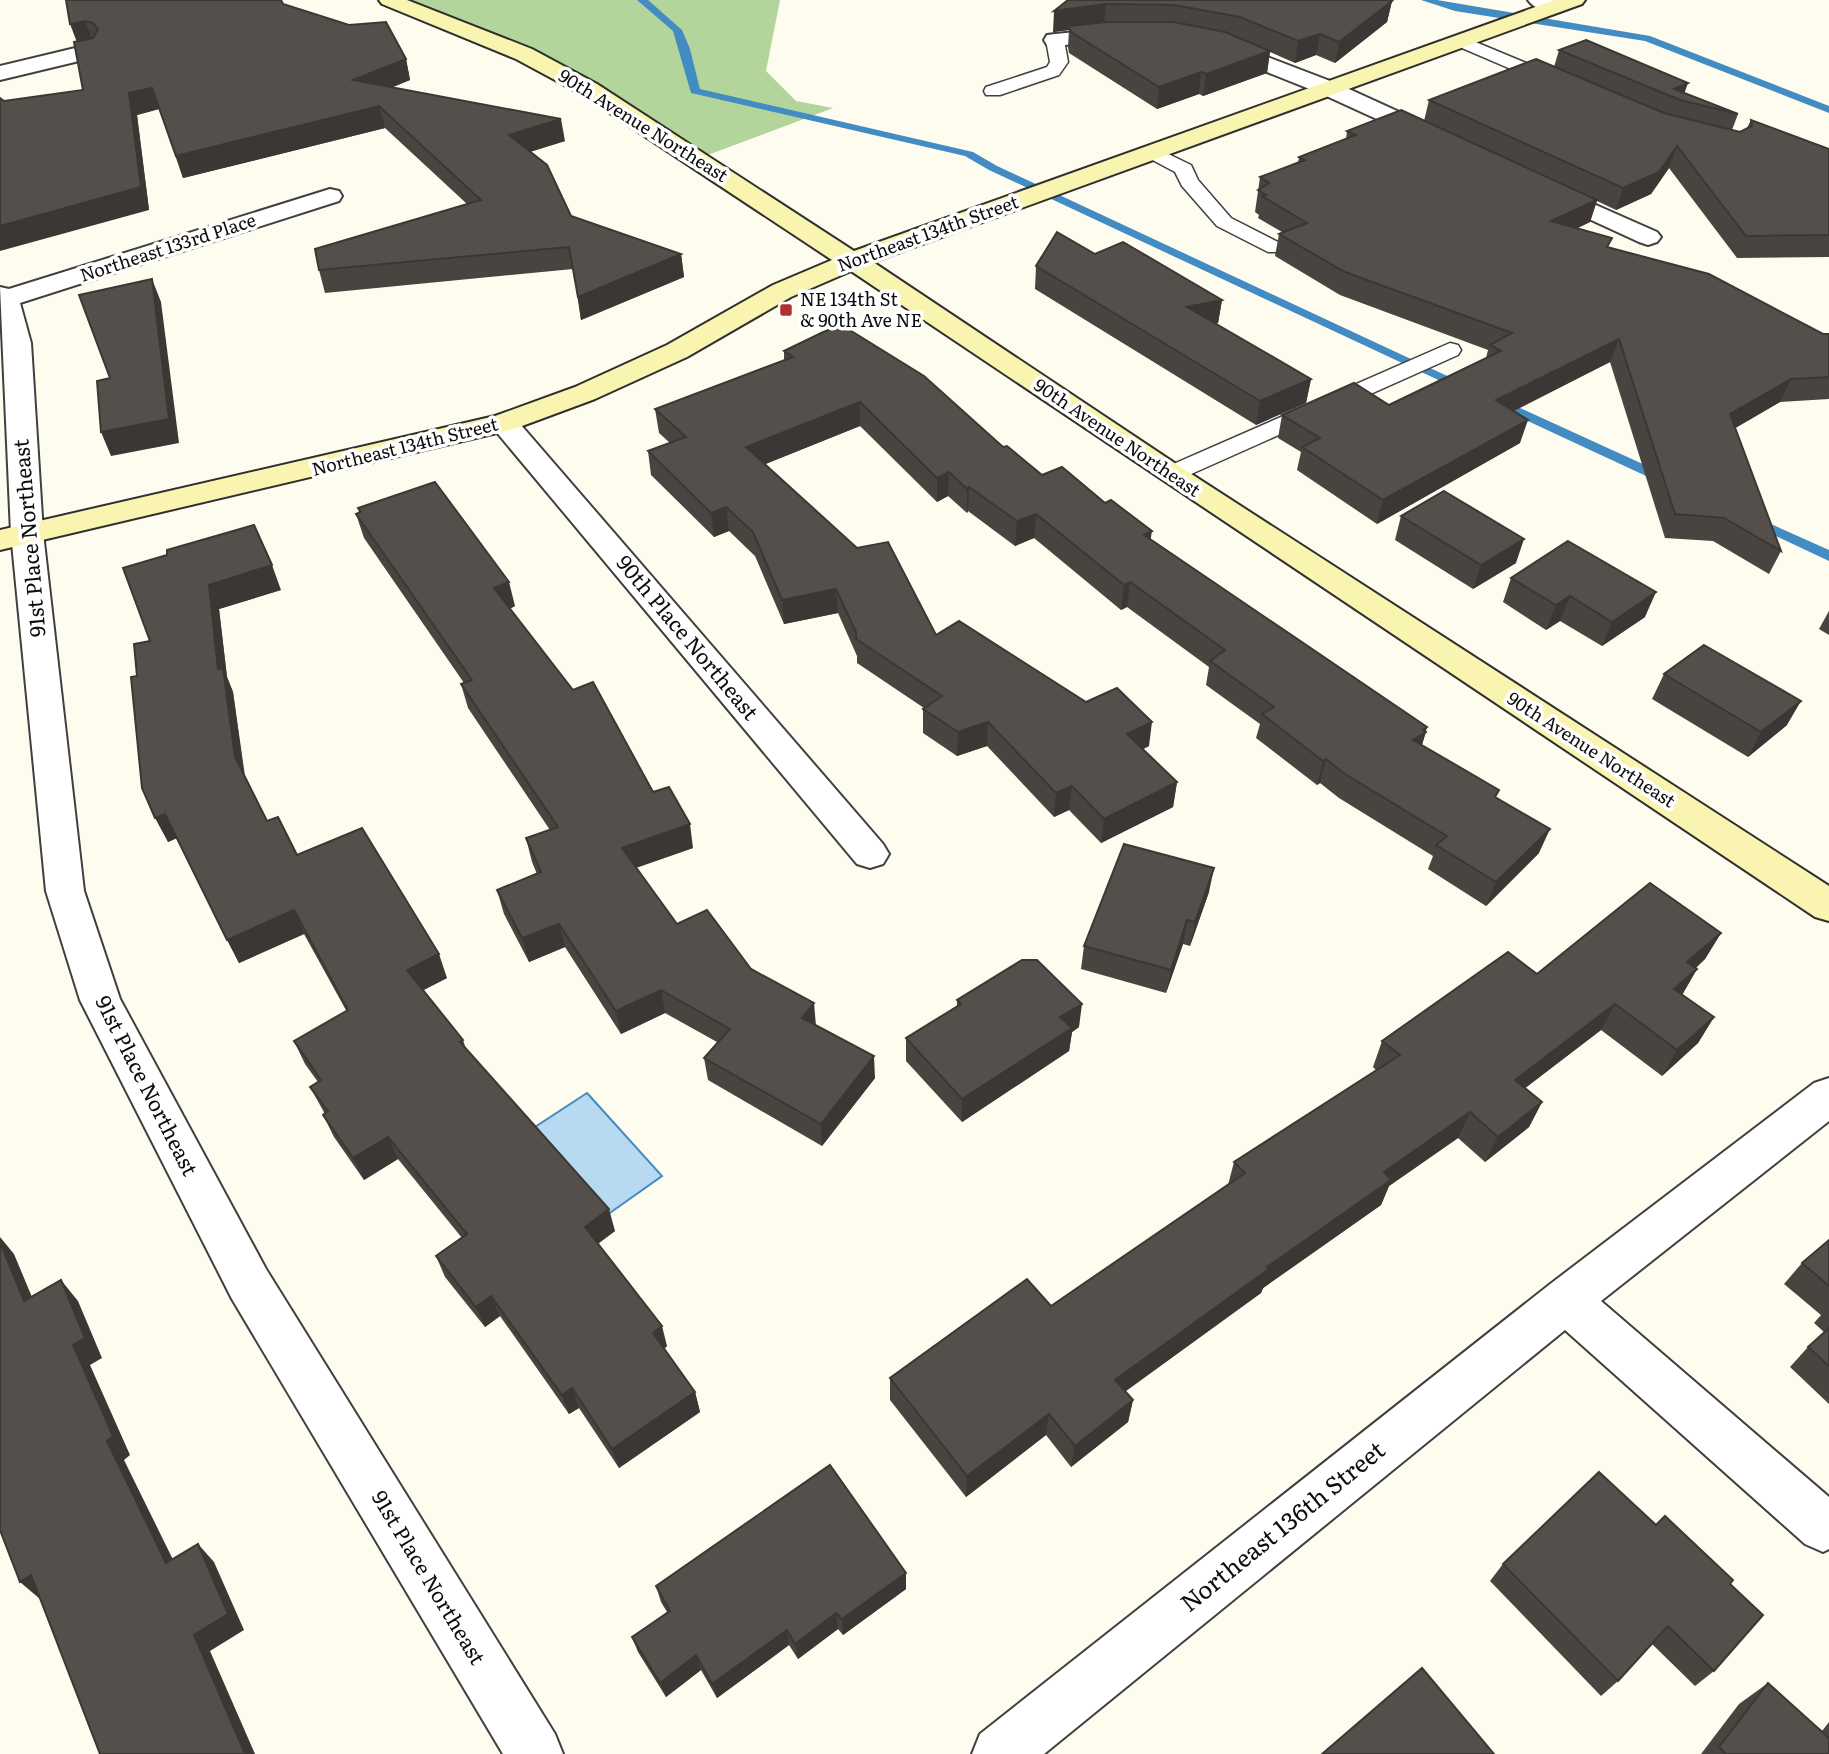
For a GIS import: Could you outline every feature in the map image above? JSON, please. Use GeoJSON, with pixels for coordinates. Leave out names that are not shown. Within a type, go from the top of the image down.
{"type":"FeatureCollection","features":[{"type":"Feature","properties":{"kind":"street","name":"90th Avenue Northeast"},"geometry":{"type":"LineString","coordinates":[[389,0],[524,54],[589,89],[851,261],[883,279],[1171,474],[1829,906]]}},
{"type":"Feature","properties":{"kind":"street","name":"Northeast 134th Street"},"geometry":{"type":"LineString","coordinates":[[13,536],[232,488],[504,423],[585,393],[677,351],[782,291],[851,261],[1330,89],[1553,5]]}},
{"type":"Feature","properties":{"kind":"street"},"geometry":{"type":"LineString","coordinates":[[1055,40],[1104,34],[1145,35]]}},
{"type":"Feature","properties":{"kind":"street"},"geometry":{"type":"LineString","coordinates":[[1195,40],[1229,46],[1452,146]]}},
{"type":"Feature","properties":{"kind":"street"},"geometry":{"type":"LineString","coordinates":[[0,73],[92,51]]}},
{"type":"Feature","properties":{"kind":"street"},"geometry":{"type":"LineString","coordinates":[[1525,180],[1648,237]]}},
{"type":"Feature","properties":{"kind":"street","name":"Northeast 133rd Place"},"geometry":{"type":"LineString","coordinates":[[3,297],[330,196]]}},
{"type":"Feature","properties":{"kind":"street","name":"91st Place Northeast"},"geometry":{"type":"LineString","coordinates":[[3,297],[17,343],[13,536],[65,891],[100,1000],[249,1284],[535,1754]]}},
{"type":"Feature","properties":{"kind":"street","name":"90th Place Northeast"},"geometry":{"type":"LineString","coordinates":[[504,423],[870,854]]}},
{"type":"Feature","properties":{"kind":"street","name":"Northeast 136th Street"},"geometry":{"type":"LineString","coordinates":[[1000,1754],[1566,1300],[1829,1096]]}},
{"type":"Feature","properties":{"kind":"street"},"geometry":{"type":"LineString","coordinates":[[1566,1300],[1823,1526]]}},
{"type":"Feature","properties":{"kind":"lane"},"geometry":{"type":"LineString","coordinates":[[993,91],[1053,71],[1059,62],[1055,40]]}},
{"type":"Feature","properties":{"kind":"lane"},"geometry":{"type":"LineString","coordinates":[[1461,41],[1578,92]]}},
{"type":"Feature","properties":{"kind":"lane"},"geometry":{"type":"LineString","coordinates":[[1154,153],[1184,169],[1189,182],[1224,222],[1275,248]]}},
{"type":"Feature","properties":{"kind":"lane"},"geometry":{"type":"LineString","coordinates":[[1171,474],[1450,349]]}},
{"type":"Feature","properties":{"kind":"green space"},"geometry":{"type":"Polygon","coordinates":[[[389,0],[780,0],[766,71],[796,101],[833,108],[697,159],[589,89],[389,0]]]}},
{"type":"Feature","properties":{"kind":"water"},"geometry":{"type":"Polygon","coordinates":[[[587,1093],[662,1176],[607,1215],[532,1129],[587,1093]]]}},
{"type":"Feature","properties":{"kind":"building"},"geometry":{"type":"Polygon","coordinates":[[[66,0],[281,0],[283,4],[349,25],[386,22],[406,59],[353,80],[561,119],[509,135],[547,165],[571,216],[681,254],[578,297],[569,247],[319,270],[315,249],[481,200],[379,106],[176,156],[152,88],[129,93],[141,187],[0,226],[0,98],[4,101],[83,90],[74,42],[93,38],[98,29],[93,23],[85,21],[70,24],[66,0]]]}},
{"type":"Feature","properties":{"kind":"building"},"geometry":{"type":"Polygon","coordinates":[[[1068,0],[1392,1],[1339,42],[1320,34],[1298,41],[1240,17],[1174,5],[1106,4],[1054,11],[1068,0]]]}},
{"type":"Feature","properties":{"kind":"building"},"geometry":{"type":"Polygon","coordinates":[[[1106,22],[1174,22],[1225,32],[1270,51],[1206,74],[1201,72],[1159,87],[1071,32],[1069,26],[1106,22]]]}},
{"type":"Feature","properties":{"kind":"building"},"geometry":{"type":"Polygon","coordinates":[[[1586,40],[1688,83],[1674,89],[1738,114],[1680,100],[1559,50],[1586,40]]]}},
{"type":"Feature","properties":{"kind":"building"},"geometry":{"type":"Polygon","coordinates":[[[1536,59],[1664,113],[1740,132],[1752,126],[1751,120],[1829,149],[1829,235],[1746,236],[1677,146],[1659,172],[1623,188],[1429,100],[1536,59]]]}},
{"type":"Feature","properties":{"kind":"building"},"geometry":{"type":"Polygon","coordinates":[[[1401,110],[1597,200],[1551,221],[1612,238],[1607,247],[1709,274],[1823,334],[1829,334],[1829,377],[1791,379],[1730,414],[1781,551],[1724,518],[1675,514],[1619,339],[1496,400],[1528,420],[1383,500],[1302,447],[1320,438],[1282,415],[1354,383],[1389,405],[1501,351],[1490,345],[1512,333],[1345,272],[1279,234],[1307,223],[1262,196],[1266,195],[1258,190],[1269,183],[1260,177],[1305,160],[1299,157],[1356,135],[1347,131],[1401,110]]]}},
{"type":"Feature","properties":{"kind":"building"},"geometry":{"type":"Polygon","coordinates":[[[1057,232],[1095,254],[1123,242],[1222,300],[1187,307],[1311,379],[1260,401],[1036,266],[1057,232]]]}},
{"type":"Feature","properties":{"kind":"building"},"geometry":{"type":"Polygon","coordinates":[[[152,279],[169,419],[101,432],[97,381],[110,378],[79,295],[152,279]]]}},
{"type":"Feature","properties":{"kind":"building"},"geometry":{"type":"Polygon","coordinates":[[[840,324],[924,376],[1003,447],[1007,446],[1042,475],[1062,467],[1105,503],[1111,500],[1152,531],[1144,535],[1427,727],[1423,730],[1426,732],[1413,740],[1499,790],[1495,797],[1550,829],[1496,882],[1436,845],[1447,836],[1345,774],[1326,759],[1323,761],[1262,714],[1274,707],[1210,661],[1225,650],[1130,582],[1124,585],[1036,514],[1017,521],[969,487],[967,489],[949,472],[937,478],[860,402],[746,447],[857,548],[888,542],[936,635],[959,621],[1086,702],[1117,688],[1152,722],[1127,734],[1177,782],[1104,819],[1072,786],[1056,793],[988,722],[958,732],[923,709],[942,696],[856,639],[856,632],[836,589],[782,600],[753,532],[726,507],[711,513],[648,451],[686,437],[655,409],[793,357],[784,351],[840,324]]]}},
{"type":"Feature","properties":{"kind":"building"},"geometry":{"type":"Polygon","coordinates":[[[435,482],[509,582],[494,588],[573,690],[593,682],[653,792],[669,787],[690,824],[622,848],[677,924],[707,910],[751,969],[814,1003],[802,1018],[874,1056],[821,1124],[704,1058],[730,1029],[661,990],[616,1011],[559,924],[522,938],[497,890],[541,872],[526,838],[558,827],[461,684],[472,680],[356,514],[361,512],[358,508],[435,482]]]}},
{"type":"Feature","properties":{"kind":"building"},"geometry":{"type":"Polygon","coordinates":[[[1444,491],[1524,539],[1481,565],[1401,516],[1444,491]]]}},
{"type":"Feature","properties":{"kind":"building"},"geometry":{"type":"Polygon","coordinates":[[[254,525],[272,565],[209,585],[218,669],[223,668],[235,757],[267,821],[278,817],[297,855],[362,828],[439,954],[407,970],[463,1040],[460,1042],[609,1209],[585,1227],[662,1326],[653,1333],[695,1392],[612,1449],[572,1388],[562,1395],[491,1296],[476,1307],[436,1256],[467,1234],[388,1137],[353,1158],[323,1115],[328,1111],[310,1087],[321,1080],[294,1041],[348,1010],[294,910],[227,940],[165,814],[155,818],[142,788],[131,677],[137,676],[134,644],[150,641],[123,568],[167,555],[167,550],[254,525]]]}},
{"type":"Feature","properties":{"kind":"building"},"geometry":{"type":"Polygon","coordinates":[[[1568,541],[1656,592],[1612,622],[1570,596],[1556,605],[1511,578],[1568,541]]]}},
{"type":"Feature","properties":{"kind":"building"},"geometry":{"type":"Polygon","coordinates":[[[1704,645],[1801,701],[1761,732],[1664,674],[1704,645]]]}},
{"type":"Feature","properties":{"kind":"building"},"geometry":{"type":"Polygon","coordinates":[[[1124,844],[1214,868],[1195,922],[1187,920],[1171,970],[1084,946],[1124,844]]]}},
{"type":"Feature","properties":{"kind":"building"},"geometry":{"type":"Polygon","coordinates":[[[1650,883],[1721,933],[1687,962],[1697,969],[1674,989],[1714,1017],[1677,1050],[1615,1004],[1515,1080],[1542,1102],[1498,1137],[1470,1112],[1384,1172],[1391,1180],[1267,1267],[1269,1269],[1115,1380],[1133,1400],[1075,1446],[1049,1414],[967,1476],[890,1378],[1027,1279],[1051,1306],[1245,1173],[1234,1162],[1400,1055],[1382,1041],[1508,952],[1537,974],[1650,883]]]}},
{"type":"Feature","properties":{"kind":"building"},"geometry":{"type":"Polygon","coordinates":[[[1022,960],[1037,960],[1082,1004],[1060,1017],[1072,1028],[962,1099],[906,1038],[961,1004],[957,1000],[1022,960]]]}},
{"type":"Feature","properties":{"kind":"building"},"geometry":{"type":"Polygon","coordinates":[[[1829,1240],[1829,1286],[1802,1263],[1829,1240]]]}},
{"type":"Feature","properties":{"kind":"building"},"geometry":{"type":"Polygon","coordinates":[[[0,1242],[24,1301],[61,1280],[85,1338],[73,1345],[113,1436],[107,1441],[166,1563],[198,1544],[228,1614],[194,1635],[245,1754],[100,1754],[31,1575],[20,1582],[0,1530],[0,1242]]]}},
{"type":"Feature","properties":{"kind":"building"},"geometry":{"type":"Polygon","coordinates":[[[1829,1328],[1829,1366],[1808,1347],[1829,1328]]]}},
{"type":"Feature","properties":{"kind":"building"},"geometry":{"type":"Polygon","coordinates":[[[830,1465],[906,1573],[842,1619],[836,1613],[795,1644],[787,1630],[712,1684],[696,1655],[660,1683],[632,1637],[670,1611],[656,1586],[830,1465]]]}},
{"type":"Feature","properties":{"kind":"building"},"geometry":{"type":"Polygon","coordinates":[[[1599,1472],[1656,1525],[1665,1516],[1733,1580],[1730,1584],[1763,1615],[1714,1671],[1668,1626],[1618,1681],[1503,1564],[1599,1472]]]}},
{"type":"Feature","properties":{"kind":"building"},"geometry":{"type":"Polygon","coordinates":[[[1422,1668],[1494,1754],[1322,1754],[1422,1668]]]}},
{"type":"Feature","properties":{"kind":"building"},"geometry":{"type":"Polygon","coordinates":[[[1768,1683],[1829,1738],[1829,1754],[1726,1754],[1719,1747],[1768,1683]]]}},
{"type":"Feature","properties":{"kind":"waterway"},"geometry":{"type":"LineString","coordinates":[[642,0],[677,30],[685,49],[695,91],[969,154],[993,168],[1467,388]]}},
{"type":"Feature","properties":{"kind":"waterway"},"geometry":{"type":"LineString","coordinates":[[1426,0],[1455,8],[1647,38],[1829,110]]}},
{"type":"Feature","properties":{"kind":"waterway"},"geometry":{"type":"LineString","coordinates":[[1496,401],[1664,479]]}},
{"type":"Feature","properties":{"kind":"waterway"},"geometry":{"type":"LineString","coordinates":[[1753,520],[1829,556]]}},
{"type":"Feature","properties":{"kind":"place","name":"NE 134th St & 90th Ave NE"},"geometry":{"type":"Point","coordinates":[786,310]}}]}
